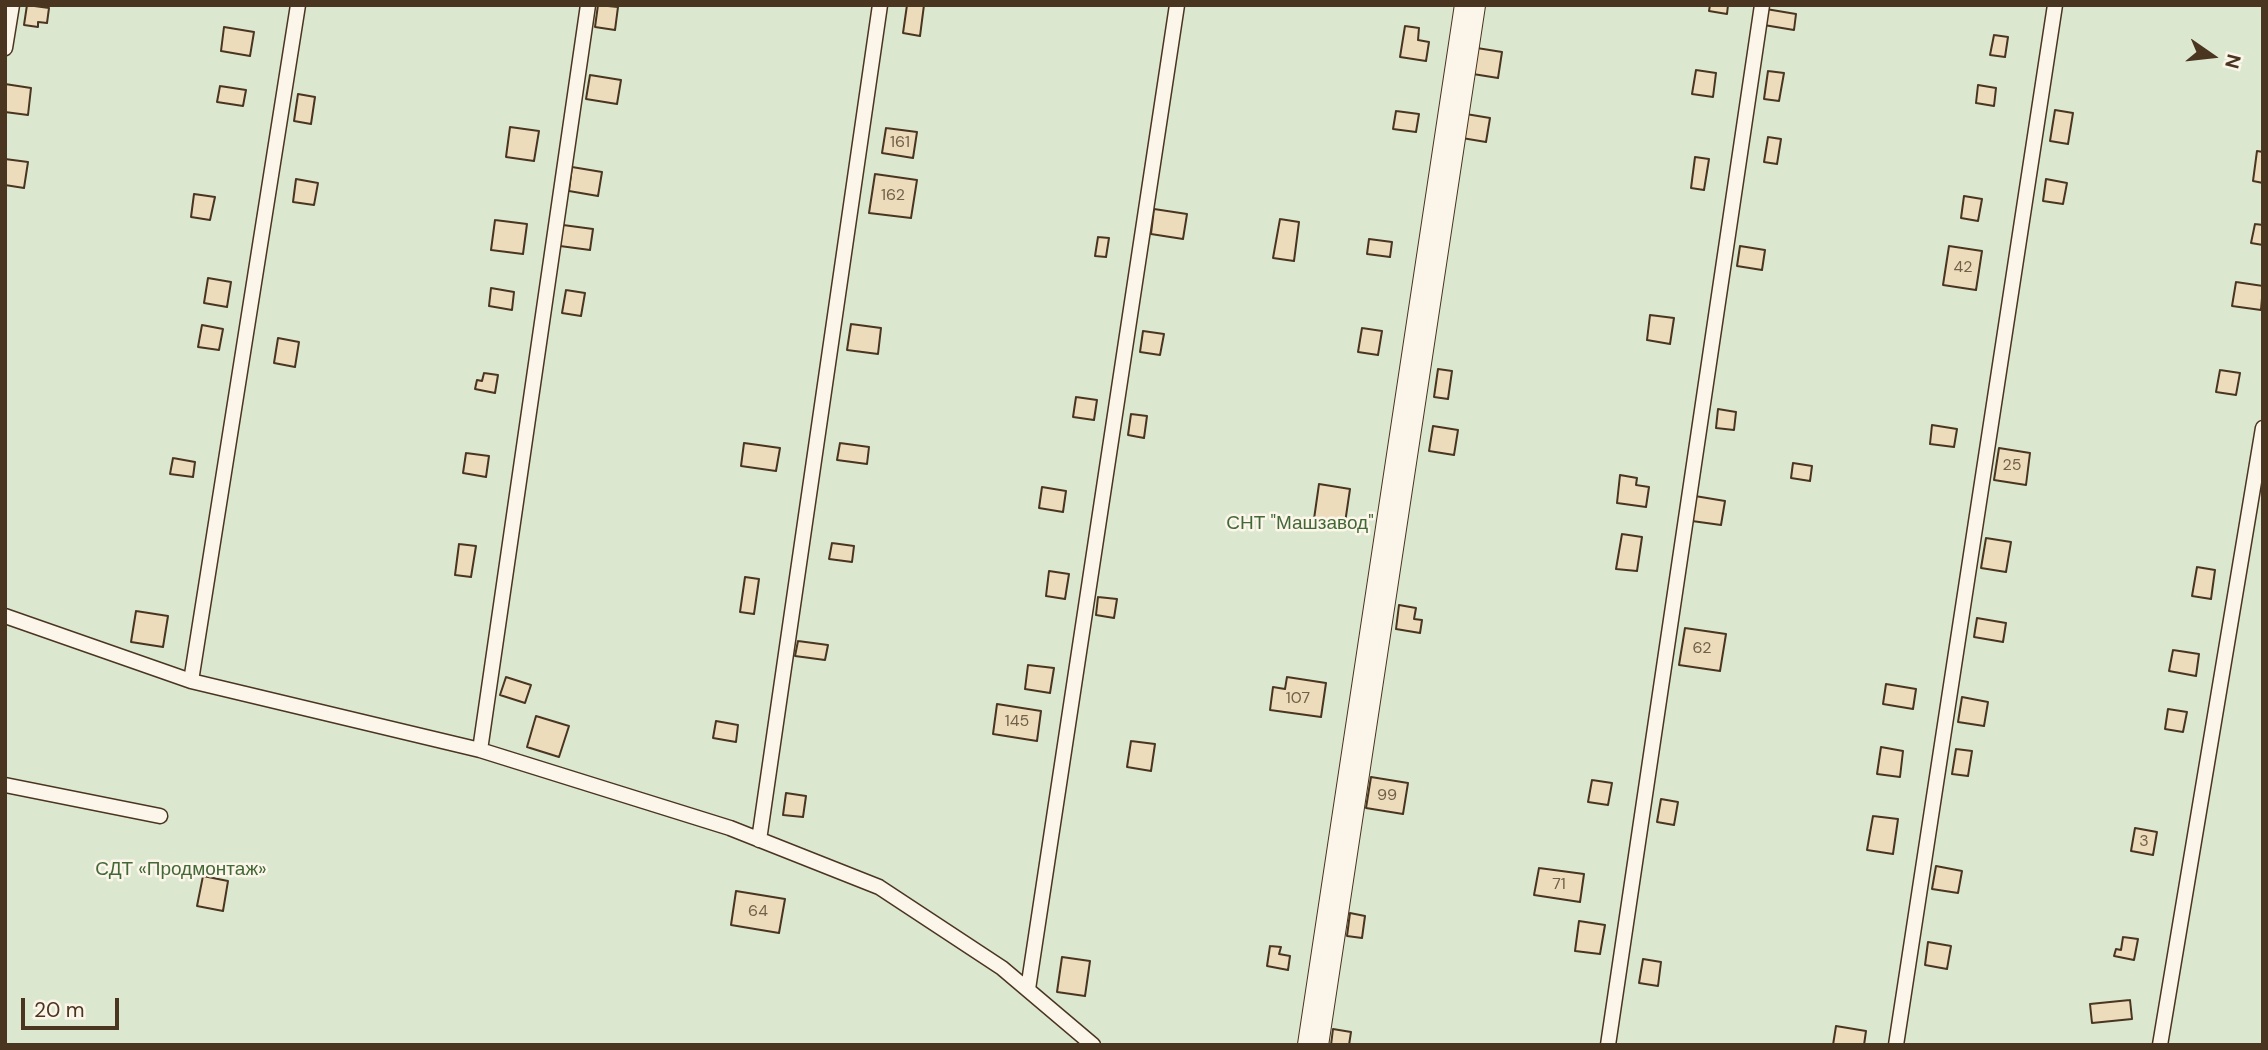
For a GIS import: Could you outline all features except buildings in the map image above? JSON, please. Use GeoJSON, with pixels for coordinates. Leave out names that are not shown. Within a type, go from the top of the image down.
{"type":"FeatureCollection","features":[{"type":"Feature","properties":{"kind":"street"},"geometry":{"type":"LineString","coordinates":[[1313,1045],[1470,5]]}},
{"type":"Feature","properties":{"kind":"lane"},"geometry":{"type":"LineString","coordinates":[[5,48],[12,5]]}},
{"type":"Feature","properties":{"kind":"lane"},"geometry":{"type":"LineString","coordinates":[[191,681],[298,5]]}},
{"type":"Feature","properties":{"kind":"lane"},"geometry":{"type":"LineString","coordinates":[[480,750],[588,5]]}},
{"type":"Feature","properties":{"kind":"lane"},"geometry":{"type":"LineString","coordinates":[[759,840],[880,5]]}},
{"type":"Feature","properties":{"kind":"lane"},"geometry":{"type":"LineString","coordinates":[[1028,989],[1177,5]]}},
{"type":"Feature","properties":{"kind":"lane"},"geometry":{"type":"LineString","coordinates":[[1608,1045],[1762,5]]}},
{"type":"Feature","properties":{"kind":"lane"},"geometry":{"type":"LineString","coordinates":[[1896,1045],[2055,5]]}},
{"type":"Feature","properties":{"kind":"lane"},"geometry":{"type":"LineString","coordinates":[[2160,1045],[2263,428]]}},
{"type":"Feature","properties":{"kind":"lane"},"geometry":{"type":"LineString","coordinates":[[5,617],[191,681],[480,750],[730,828],[878,887],[1002,968],[1093,1045]]}},
{"type":"Feature","properties":{"kind":"lane"},"geometry":{"type":"LineString","coordinates":[[5,785],[160,816]]}},
{"type":"Feature","properties":{"kind":"green space","name":"СНТ \"Машзавод\""},"geometry":{"type":"Polygon","coordinates":[[[5,5],[2263,5],[2263,1045],[5,1045],[5,5]]]}},
{"type":"Feature","properties":{"kind":"park label","name":"СДТ «Продмонтаж»"},"geometry":{"type":"Point","coordinates":[181,870]}}]}
